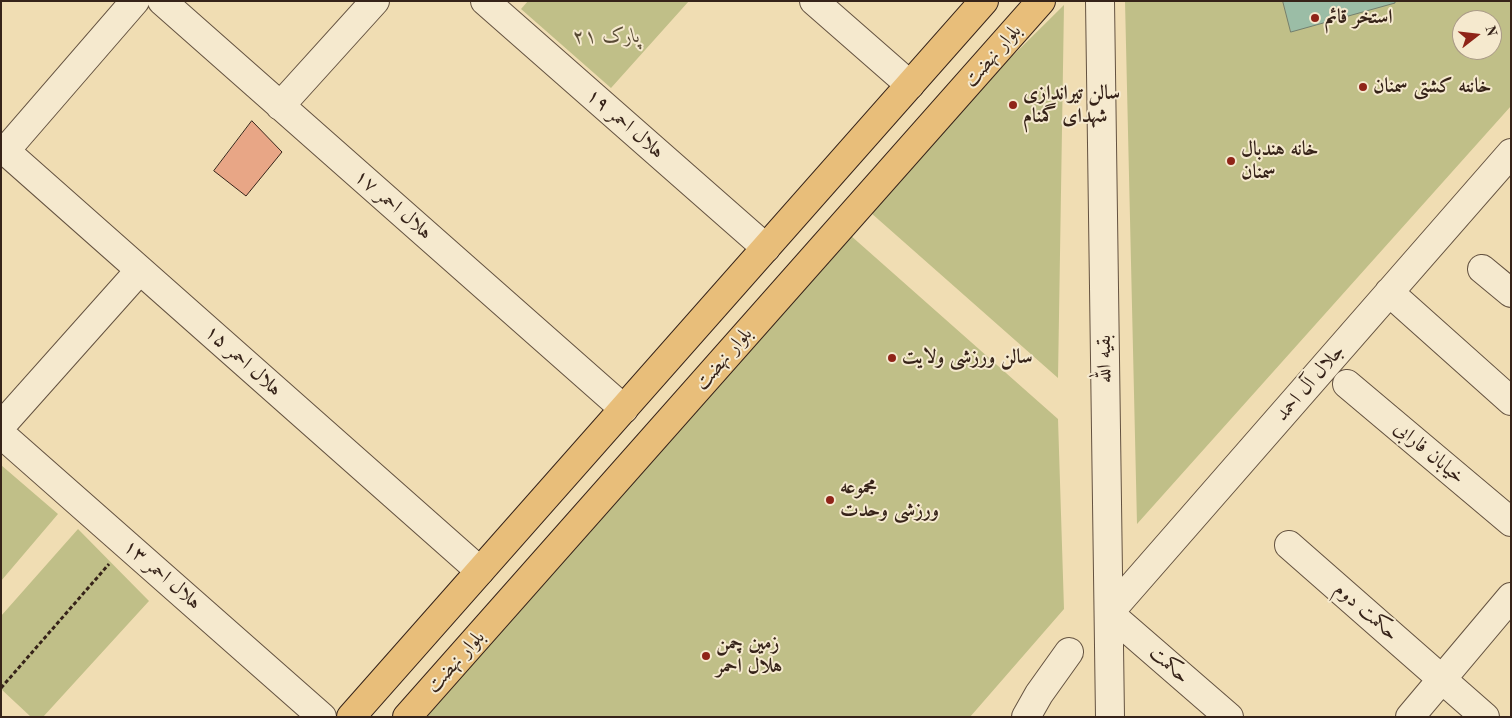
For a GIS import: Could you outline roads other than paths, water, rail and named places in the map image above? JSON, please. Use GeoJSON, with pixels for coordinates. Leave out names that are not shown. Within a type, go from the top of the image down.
{"type":"FeatureCollection","features":[{"type":"Feature","properties":{"kind":"main road"},"geometry":{"type":"LineString","coordinates":[[351,717],[984,1]]}},
{"type":"Feature","properties":{"kind":"main road","name":"بلوار نهضت"},"geometry":{"type":"LineString","coordinates":[[407,717],[1041,1]]}},
{"type":"Feature","properties":{"kind":"main road"},"geometry":{"type":"LineString","coordinates":[[402,658],[433,688]]}},
{"type":"Feature","properties":{"kind":"street"},"geometry":{"type":"LineString","coordinates":[[3,148],[135,1]]}},
{"type":"Feature","properties":{"kind":"street","name":"هلال احمر ۱۷"},"geometry":{"type":"LineString","coordinates":[[162,1],[624,409]]}},
{"type":"Feature","properties":{"kind":"street"},"geometry":{"type":"LineString","coordinates":[[280,106],[375,1]]}},
{"type":"Feature","properties":{"kind":"street","name":"هلال احمر ۱۹"},"geometry":{"type":"LineString","coordinates":[[485,1],[766,248]]}},
{"type":"Feature","properties":{"kind":"street"},"geometry":{"type":"LineString","coordinates":[[814,1],[910,85]]}},
{"type":"Feature","properties":{"kind":"street","name":"بقیه الله"},"geometry":{"type":"LineString","coordinates":[[1100,1],[1110,717]]}},
{"type":"Feature","properties":{"kind":"street","name":"هلال احمر ۱۵"},"geometry":{"type":"LineString","coordinates":[[3,148],[480,571]]}},
{"type":"Feature","properties":{"kind":"street","name":"جلال آل احمد"},"geometry":{"type":"LineString","coordinates":[[1109,613],[1511,153]]}},
{"type":"Feature","properties":{"kind":"street"},"geometry":{"type":"LineString","coordinates":[[1482,269],[1511,293]]}},
{"type":"Feature","properties":{"kind":"street"},"geometry":{"type":"LineString","coordinates":[[1,426],[140,270]]}},
{"type":"Feature","properties":{"kind":"street"},"geometry":{"type":"LineString","coordinates":[[1390,292],[1511,402]]}},
{"type":"Feature","properties":{"kind":"street","name":"خیابان فارابی"},"geometry":{"type":"LineString","coordinates":[[1347,384],[1511,522]]}},
{"type":"Feature","properties":{"kind":"street","name":"هلال احمر ۱۳"},"geometry":{"type":"LineString","coordinates":[[1,434],[322,717]]}},
{"type":"Feature","properties":{"kind":"street","name":"حکمت دوم"},"geometry":{"type":"LineString","coordinates":[[1289,545],[1485,717]]}},
{"type":"Feature","properties":{"kind":"street"},"geometry":{"type":"LineString","coordinates":[[1410,717],[1511,597]]}},
{"type":"Feature","properties":{"kind":"street","name":"حکمت"},"geometry":{"type":"LineString","coordinates":[[1109,613],[1229,717]]}},
{"type":"Feature","properties":{"kind":"street"},"geometry":{"type":"LineString","coordinates":[[1026,717],[1039,694],[1069,652]]}},
{"type":"Feature","properties":{"kind":"place","name":"استخر قائم"},"geometry":{"type":"Point","coordinates":[1315,18]}},
{"type":"Feature","properties":{"kind":"place","name":"خاننه کشتی سمنان"},"geometry":{"type":"Point","coordinates":[1363,87]}},
{"type":"Feature","properties":{"kind":"place","name":"سالن تیراندازی شهدای گمنام"},"geometry":{"type":"Point","coordinates":[1013,105]}},
{"type":"Feature","properties":{"kind":"place","name":"خانه هندبال سمنان"},"geometry":{"type":"Point","coordinates":[1231,161]}},
{"type":"Feature","properties":{"kind":"place","name":"سالن ورزشی ولایت"},"geometry":{"type":"Point","coordinates":[892,358]}},
{"type":"Feature","properties":{"kind":"place","name":"مجموعه ورزشی وحدت"},"geometry":{"type":"Point","coordinates":[830,500]}},
{"type":"Feature","properties":{"kind":"place","name":"زمین چمن هلال احمر"},"geometry":{"type":"Point","coordinates":[706,656]}},
{"type":"Feature","properties":{"kind":"park label","name":"پارک ۲۱"},"geometry":{"type":"Point","coordinates":[607,37]}}]}
